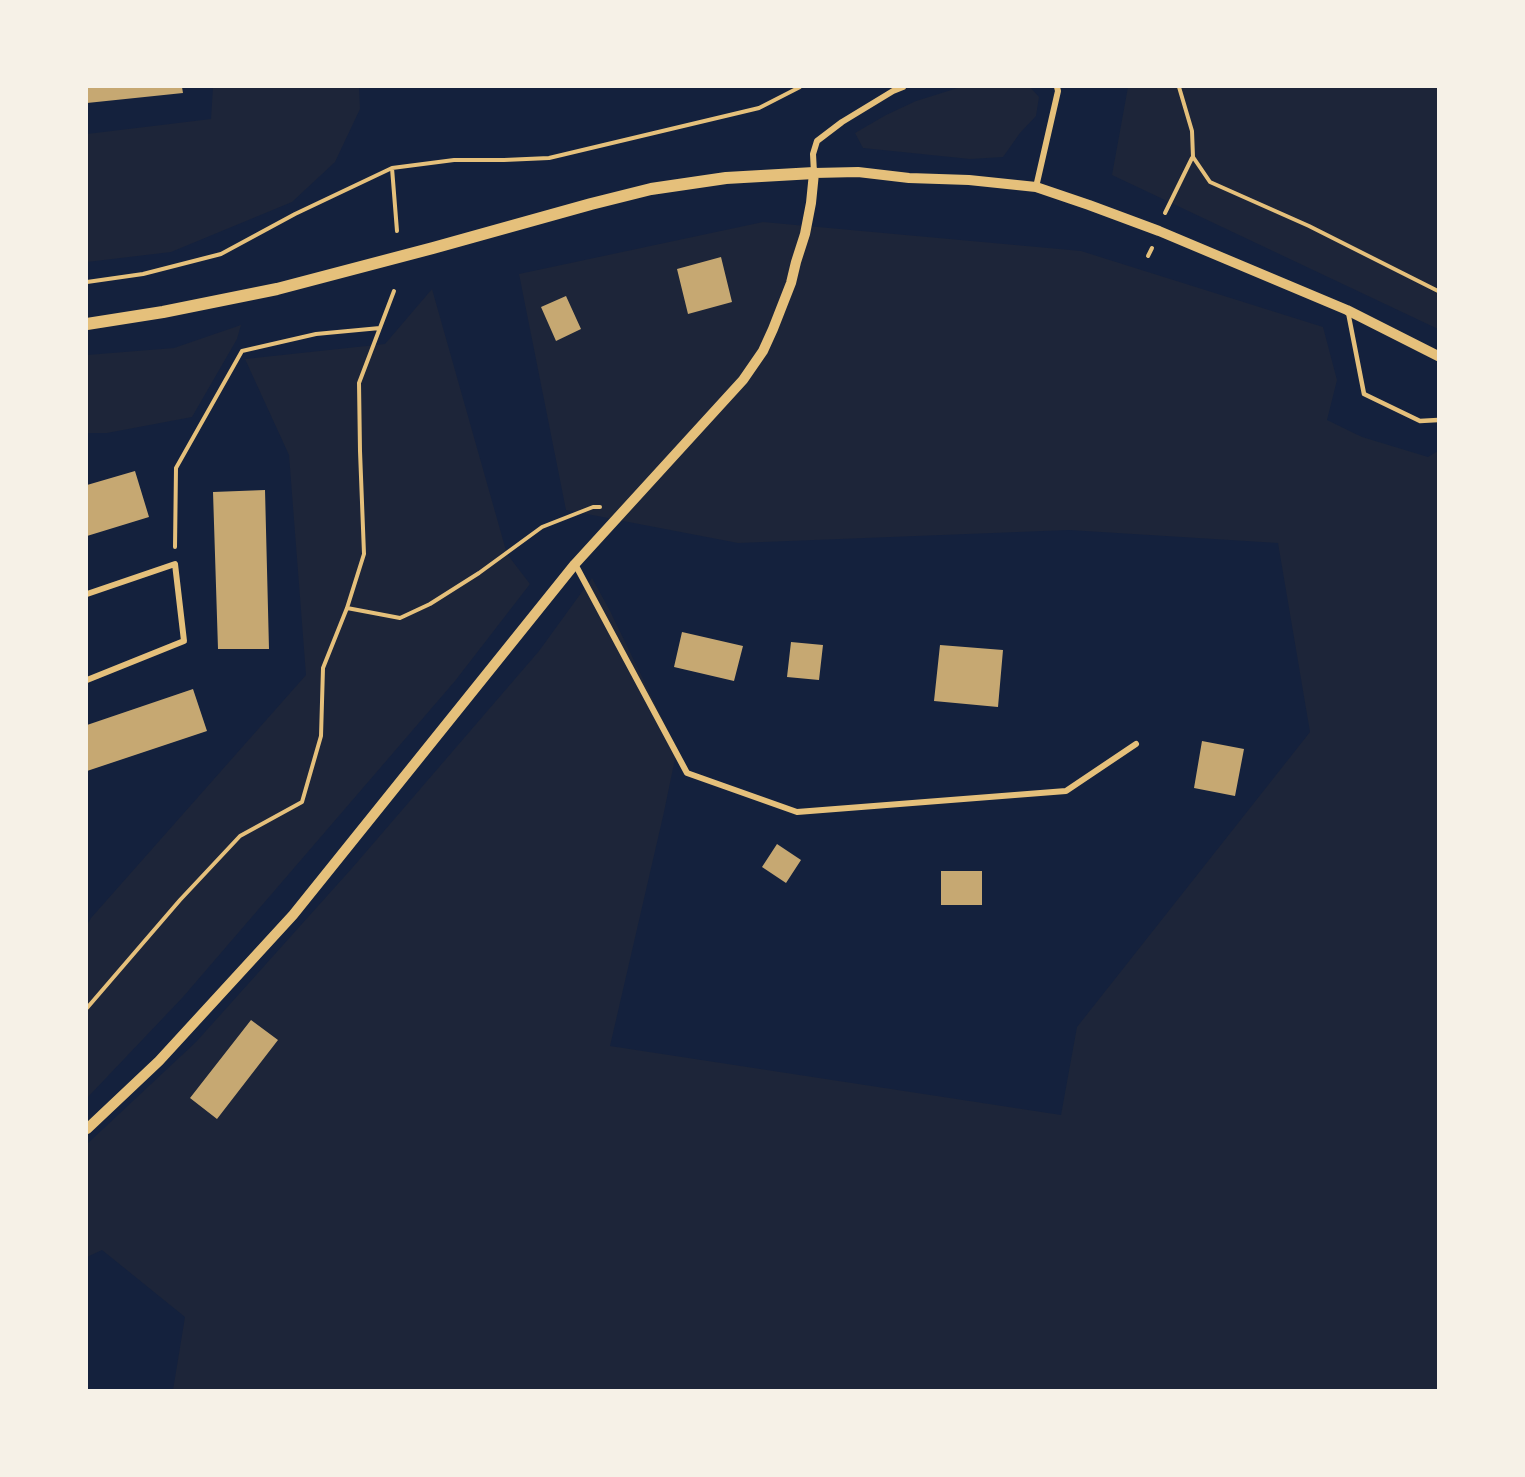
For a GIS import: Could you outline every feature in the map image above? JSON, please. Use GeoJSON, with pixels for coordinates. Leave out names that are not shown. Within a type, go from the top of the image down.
{"type":"FeatureCollection","features":[{"type":"Feature","properties":{"kind":"main road"},"geometry":{"type":"LineString","coordinates":[[87,324],[163,312],[277,289],[651,189],[726,178],[814,173]]}},
{"type":"Feature","properties":{"kind":"street"},"geometry":{"type":"LineString","coordinates":[[87,1129],[159,1061],[293,915],[575,564],[743,380],[763,351],[791,283],[811,203],[813,154],[817,141],[842,122],[903,87]]}},
{"type":"Feature","properties":{"kind":"street"},"geometry":{"type":"LineString","coordinates":[[1036,187],[1059,91],[1057,87]]}},
{"type":"Feature","properties":{"kind":"street"},"geometry":{"type":"LineString","coordinates":[[814,173],[858,172],[1036,187],[1159,231],[1347,310],[1438,356]]}},
{"type":"Feature","properties":{"kind":"street"},"geometry":{"type":"LineString","coordinates":[[87,594],[175,564],[184,641],[87,680]]}},
{"type":"Feature","properties":{"kind":"street"},"geometry":{"type":"LineString","coordinates":[[575,564],[687,773],[797,812],[1066,791],[1136,744]]}},
{"type":"Feature","properties":{"kind":"lane"},"geometry":{"type":"LineString","coordinates":[[1347,310],[1364,394],[1420,421],[1438,420]]}},
{"type":"Feature","properties":{"kind":"path"},"geometry":{"type":"LineString","coordinates":[[87,282],[143,274],[220,254],[295,214],[392,168],[454,160],[549,158],[759,108],[800,87]]}},
{"type":"Feature","properties":{"kind":"path"},"geometry":{"type":"LineString","coordinates":[[1148,256],[1164,214],[1193,157],[1192,131],[1179,87]]}},
{"type":"Feature","properties":{"kind":"path"},"geometry":{"type":"LineString","coordinates":[[1193,157],[1210,182],[1310,226],[1438,291]]}},
{"type":"Feature","properties":{"kind":"path"},"geometry":{"type":"LineString","coordinates":[[392,168],[397,231]]}},
{"type":"Feature","properties":{"kind":"path"},"geometry":{"type":"LineString","coordinates":[[87,1008],[180,900],[240,836],[302,802],[321,736],[323,668],[347,608],[364,554],[359,383],[394,291]]}},
{"type":"Feature","properties":{"kind":"path"},"geometry":{"type":"LineString","coordinates":[[175,564],[176,468],[242,351],[316,334],[380,328]]}},
{"type":"Feature","properties":{"kind":"path"},"geometry":{"type":"LineString","coordinates":[[347,608],[400,618],[430,604],[479,573],[542,526],[593,507],[626,508]]}},
{"type":"Feature","properties":{"kind":"shaded area"},"geometry":{"type":"Polygon","coordinates":[[[213,87],[359,87],[360,109],[335,162],[292,202],[171,252],[87,262],[87,134],[211,119],[213,87]]]}},
{"type":"Feature","properties":{"kind":"shaded area"},"geometry":{"type":"Polygon","coordinates":[[[961,87],[1030,87],[1039,97],[1036,116],[1020,133],[1003,157],[970,159],[863,148],[855,133],[916,101],[961,87]]]}},
{"type":"Feature","properties":{"kind":"shaded area"},"geometry":{"type":"Polygon","coordinates":[[[1128,87],[1438,87],[1438,329],[1112,175],[1128,87]]]}},
{"type":"Feature","properties":{"kind":"shaded area"},"geometry":{"type":"Polygon","coordinates":[[[763,222],[1081,251],[1323,327],[1337,380],[1327,420],[1362,437],[1428,457],[1438,451],[1438,1390],[173,1390],[185,1317],[102,1250],[87,1257],[87,1144],[196,1042],[353,867],[539,651],[592,578],[677,749],[610,1046],[1061,1115],[1077,1027],[1310,732],[1278,543],[1069,530],[738,543],[566,510],[519,274],[763,222]]]}},
{"type":"Feature","properties":{"kind":"shaded area"},"geometry":{"type":"Polygon","coordinates":[[[432,289],[507,554],[530,584],[455,681],[183,997],[87,1098],[87,925],[306,675],[289,455],[245,359],[385,344],[432,289]]]}},
{"type":"Feature","properties":{"kind":"shaded area"},"geometry":{"type":"Polygon","coordinates":[[[241,325],[237,339],[192,417],[107,433],[87,433],[87,355],[174,348],[241,325]]]}},
{"type":"Feature","properties":{"kind":"building"},"geometry":{"type":"Polygon","coordinates":[[[87,87],[182,87],[183,93],[87,103],[87,87]]]}},
{"type":"Feature","properties":{"kind":"building"},"geometry":{"type":"Polygon","coordinates":[[[721,257],[732,302],[688,314],[677,269],[721,257]]]}},
{"type":"Feature","properties":{"kind":"building"},"geometry":{"type":"Polygon","coordinates":[[[566,296],[581,329],[556,341],[541,307],[566,296]]]}},
{"type":"Feature","properties":{"kind":"building"},"geometry":{"type":"Polygon","coordinates":[[[135,471],[149,517],[87,536],[87,485],[135,471]]]}},
{"type":"Feature","properties":{"kind":"building"},"geometry":{"type":"Polygon","coordinates":[[[265,490],[269,649],[218,649],[213,492],[265,490]]]}},
{"type":"Feature","properties":{"kind":"building"},"geometry":{"type":"Polygon","coordinates":[[[682,632],[743,646],[734,681],[674,667],[682,632]]]}},
{"type":"Feature","properties":{"kind":"building"},"geometry":{"type":"Polygon","coordinates":[[[791,642],[823,645],[819,680],[787,677],[791,642]]]}},
{"type":"Feature","properties":{"kind":"building"},"geometry":{"type":"Polygon","coordinates":[[[940,645],[1003,650],[998,707],[934,701],[940,645]]]}},
{"type":"Feature","properties":{"kind":"building"},"geometry":{"type":"Polygon","coordinates":[[[193,689],[207,731],[87,771],[87,725],[193,689]]]}},
{"type":"Feature","properties":{"kind":"building"},"geometry":{"type":"Polygon","coordinates":[[[1202,741],[1244,749],[1235,796],[1194,788],[1202,741]]]}},
{"type":"Feature","properties":{"kind":"building"},"geometry":{"type":"Polygon","coordinates":[[[777,844],[801,860],[786,883],[762,867],[777,844]]]}},
{"type":"Feature","properties":{"kind":"building"},"geometry":{"type":"Polygon","coordinates":[[[941,871],[982,871],[982,905],[941,905],[941,871]]]}},
{"type":"Feature","properties":{"kind":"building"},"geometry":{"type":"Polygon","coordinates":[[[251,1020],[278,1040],[217,1119],[190,1098],[251,1020]]]}}]}
